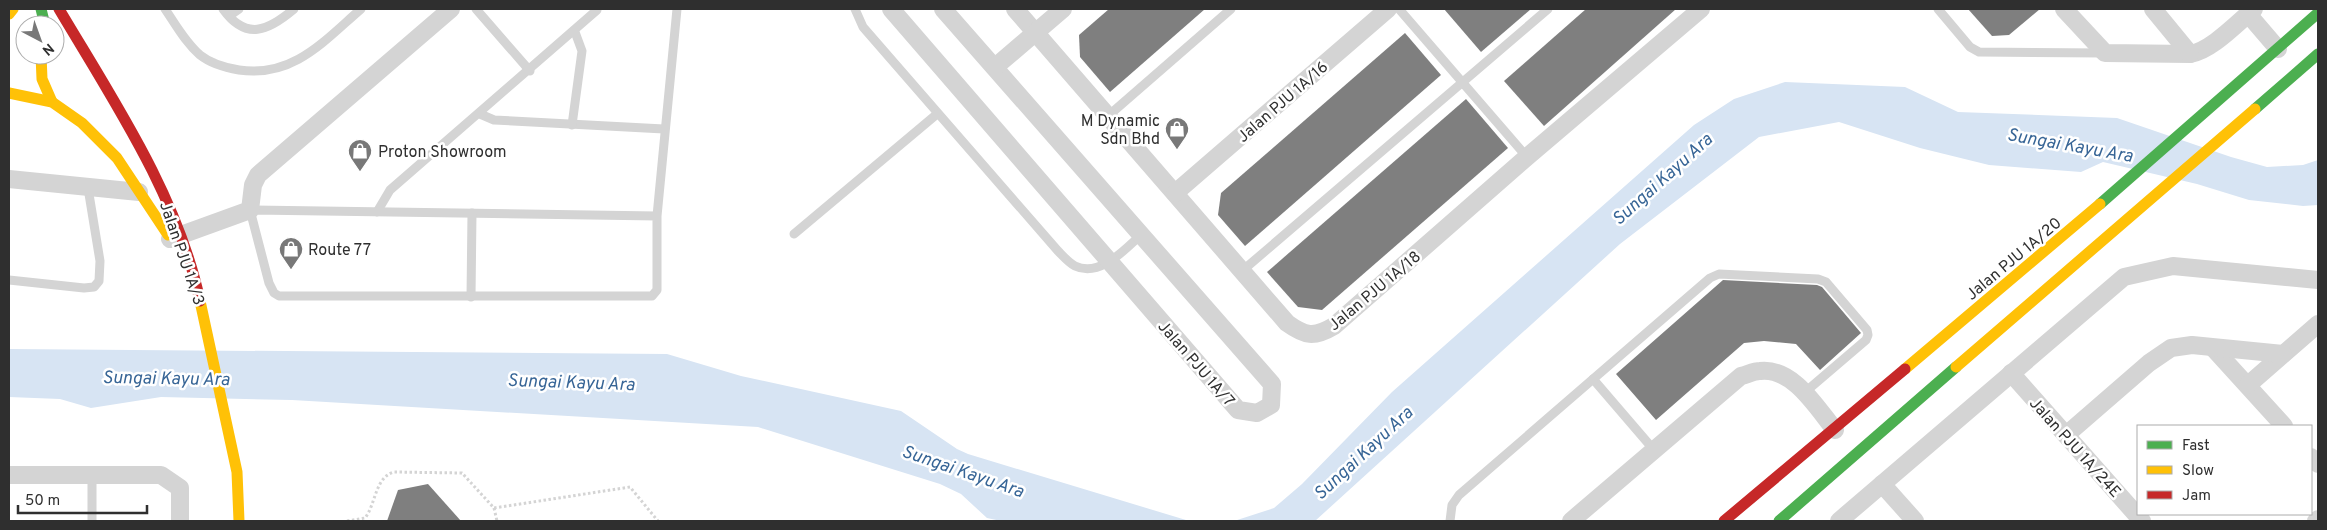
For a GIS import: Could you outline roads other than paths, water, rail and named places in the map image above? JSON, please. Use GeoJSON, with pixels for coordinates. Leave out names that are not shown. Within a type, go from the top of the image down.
{"type":"FeatureCollection","features":[{"type":"Feature","properties":{"kind":"street"},"geometry":{"type":"LineString","coordinates":[[9,14],[13,9]]}},
{"type":"Feature","properties":{"kind":"street","name":"Jalan PJU 1A/3"},"geometry":{"type":"LineString","coordinates":[[59,9],[147,160],[175,238],[192,273],[199,295],[237,472],[240,521]]}},
{"type":"Feature","properties":{"kind":"street"},"geometry":{"type":"LineString","coordinates":[[9,93],[52,102],[82,123],[117,158],[139,192],[175,238],[250,210],[253,184],[258,175],[451,9]]}},
{"type":"Feature","properties":{"kind":"street","name":"Jalan PJU 1A/7"},"geometry":{"type":"LineString","coordinates":[[891,9],[1238,410],[1257,413],[1271,405],[1272,384],[943,9]]}},
{"type":"Feature","properties":{"kind":"street","name":"Jalan PJU 1A/18"},"geometry":{"type":"LineString","coordinates":[[1015,9],[1287,323],[1300,332],[1312,334],[1323,332],[1334,326],[1526,157],[1701,9]]}},
{"type":"Feature","properties":{"kind":"street"},"geometry":{"type":"LineString","coordinates":[[995,67],[1063,9]]}},
{"type":"Feature","properties":{"kind":"street","name":"Jalan PJU 1A/16"},"geometry":{"type":"LineString","coordinates":[[1175,193],[1388,9]]}},
{"type":"Feature","properties":{"kind":"street"},"geometry":{"type":"LineString","coordinates":[[2064,9],[2105,53],[2199,53],[2251,11],[2278,49]]}},
{"type":"Feature","properties":{"kind":"street"},"geometry":{"type":"LineString","coordinates":[[2153,9],[2190,54]]}},
{"type":"Feature","properties":{"kind":"street","name":"Jalan PJU 1A/20"},"geometry":{"type":"LineString","coordinates":[[1724,521],[2056,243],[2318,14]]}},
{"type":"Feature","properties":{"kind":"street"},"geometry":{"type":"LineString","coordinates":[[1779,521],[1798,507],[2318,54]]}},
{"type":"Feature","properties":{"kind":"street"},"geometry":{"type":"LineString","coordinates":[[41,65],[42,79],[52,102]]}},
{"type":"Feature","properties":{"kind":"street","name":"Jalan PJU 1A/3"},"geometry":{"type":"LineString","coordinates":[[9,179],[139,192]]}},
{"type":"Feature","properties":{"kind":"street"},"geometry":{"type":"LineString","coordinates":[[1838,521],[2124,277],[2173,266],[2318,280]]}},
{"type":"Feature","properties":{"kind":"street"},"geometry":{"type":"LineString","coordinates":[[2248,385],[2318,324]]}},
{"type":"Feature","properties":{"kind":"street"},"geometry":{"type":"LineString","coordinates":[[2066,435],[2160,354],[2181,345],[2283,354]]}},
{"type":"Feature","properties":{"kind":"street"},"geometry":{"type":"LineString","coordinates":[[2214,349],[2283,425]]}},
{"type":"Feature","properties":{"kind":"street"},"geometry":{"type":"LineString","coordinates":[[1571,521],[1740,376],[1761,370],[1781,375],[1804,392],[1835,430]]}},
{"type":"Feature","properties":{"kind":"street","name":"Jalan PJU 1A/24E"},"geometry":{"type":"LineString","coordinates":[[2011,374],[2141,521]]}},
{"type":"Feature","properties":{"kind":"street"},"geometry":{"type":"LineString","coordinates":[[9,475],[161,475],[180,488],[180,521]]}},
{"type":"Feature","properties":{"kind":"street"},"geometry":{"type":"LineString","coordinates":[[1882,484],[1915,521]]}},
{"type":"Feature","properties":{"kind":"street"},"geometry":{"type":"LineString","coordinates":[[1788,521],[1798,507]]}},
{"type":"Feature","properties":{"kind":"lane"},"geometry":{"type":"LineString","coordinates":[[165,9],[185,40],[201,56],[228,68],[257,73],[284,67],[311,52],[361,9]]}},
{"type":"Feature","properties":{"kind":"lane"},"geometry":{"type":"LineString","coordinates":[[226,12],[239,9]]}},
{"type":"Feature","properties":{"kind":"lane"},"geometry":{"type":"LineString","coordinates":[[226,12],[247,30],[260,30],[278,22],[294,9]]}},
{"type":"Feature","properties":{"kind":"lane"},"geometry":{"type":"LineString","coordinates":[[476,9],[530,71]]}},
{"type":"Feature","properties":{"kind":"lane"},"geometry":{"type":"LineString","coordinates":[[658,216],[250,210],[269,282],[274,293],[279,296],[652,296],[657,290],[658,216],[664,129],[677,9]]}},
{"type":"Feature","properties":{"kind":"lane"},"geometry":{"type":"LineString","coordinates":[[855,9],[863,27],[937,114],[1074,266],[1085,269],[1110,262],[1141,235]]}},
{"type":"Feature","properties":{"kind":"lane"},"geometry":{"type":"LineString","coordinates":[[1108,116],[1231,9]]}},
{"type":"Feature","properties":{"kind":"lane"},"geometry":{"type":"LineString","coordinates":[[1399,9],[1526,157]]}},
{"type":"Feature","properties":{"kind":"lane"},"geometry":{"type":"LineString","coordinates":[[1242,271],[1548,9]]}},
{"type":"Feature","properties":{"kind":"lane"},"geometry":{"type":"LineString","coordinates":[[1938,9],[1970,47],[1979,52],[2105,53]]}},
{"type":"Feature","properties":{"kind":"lane"},"geometry":{"type":"LineString","coordinates":[[377,212],[390,190],[575,32],[597,10]]}},
{"type":"Feature","properties":{"kind":"lane"},"geometry":{"type":"LineString","coordinates":[[572,125],[582,51],[575,32]]}},
{"type":"Feature","properties":{"kind":"lane"},"geometry":{"type":"LineString","coordinates":[[480,114],[494,120],[664,129]]}},
{"type":"Feature","properties":{"kind":"lane"},"geometry":{"type":"LineString","coordinates":[[794,234],[937,114]]}},
{"type":"Feature","properties":{"kind":"lane"},"geometry":{"type":"LineString","coordinates":[[9,280],[84,288],[94,287],[99,281],[100,261],[88,188]]}},
{"type":"Feature","properties":{"kind":"lane"},"geometry":{"type":"LineString","coordinates":[[471,297],[472,214]]}},
{"type":"Feature","properties":{"kind":"lane"},"geometry":{"type":"LineString","coordinates":[[1450,521],[1452,505],[1459,495],[1710,278],[1719,274],[1818,279],[1826,282],[1867,330],[1866,340],[1804,392]]}},
{"type":"Feature","properties":{"kind":"lane"},"geometry":{"type":"LineString","coordinates":[[1593,379],[1654,450]]}},
{"type":"Feature","properties":{"kind":"lane"},"geometry":{"type":"LineString","coordinates":[[92,475],[92,521]]}},
{"type":"Feature","properties":{"kind":"water","name":"Sungai Kayu Ara"},"geometry":{"type":"Polygon","coordinates":[[[1785,82],[1905,87],[1958,112],[2117,118],[2231,157],[2267,167],[2303,165],[2318,160],[2318,205],[2303,206],[2249,200],[2197,184],[2103,162],[2081,172],[1989,165],[1920,148],[1839,122],[1759,137],[1620,244],[1315,521],[1234,521],[1274,508],[1302,484],[1392,392],[1694,125],[1734,99],[1785,82]]]}},
{"type":"Feature","properties":{"kind":"water","name":"Sungai Kayu Ara"},"geometry":{"type":"Polygon","coordinates":[[[9,349],[667,354],[741,376],[901,411],[957,449],[968,454],[1186,520],[1200,521],[1001,521],[987,518],[961,494],[940,484],[758,427],[292,400],[161,397],[91,408],[60,399],[9,397],[9,349]]]}},
{"type":"Feature","properties":{"kind":"place","name":"M Dynamic Sdn Bhd"},"geometry":{"type":"Point","coordinates":[1177,150]}},
{"type":"Feature","properties":{"kind":"place","name":"Proton Showroom"},"geometry":{"type":"Point","coordinates":[360,172]}},
{"type":"Feature","properties":{"kind":"place","name":"Route 77"},"geometry":{"type":"Point","coordinates":[291,270]}}]}
